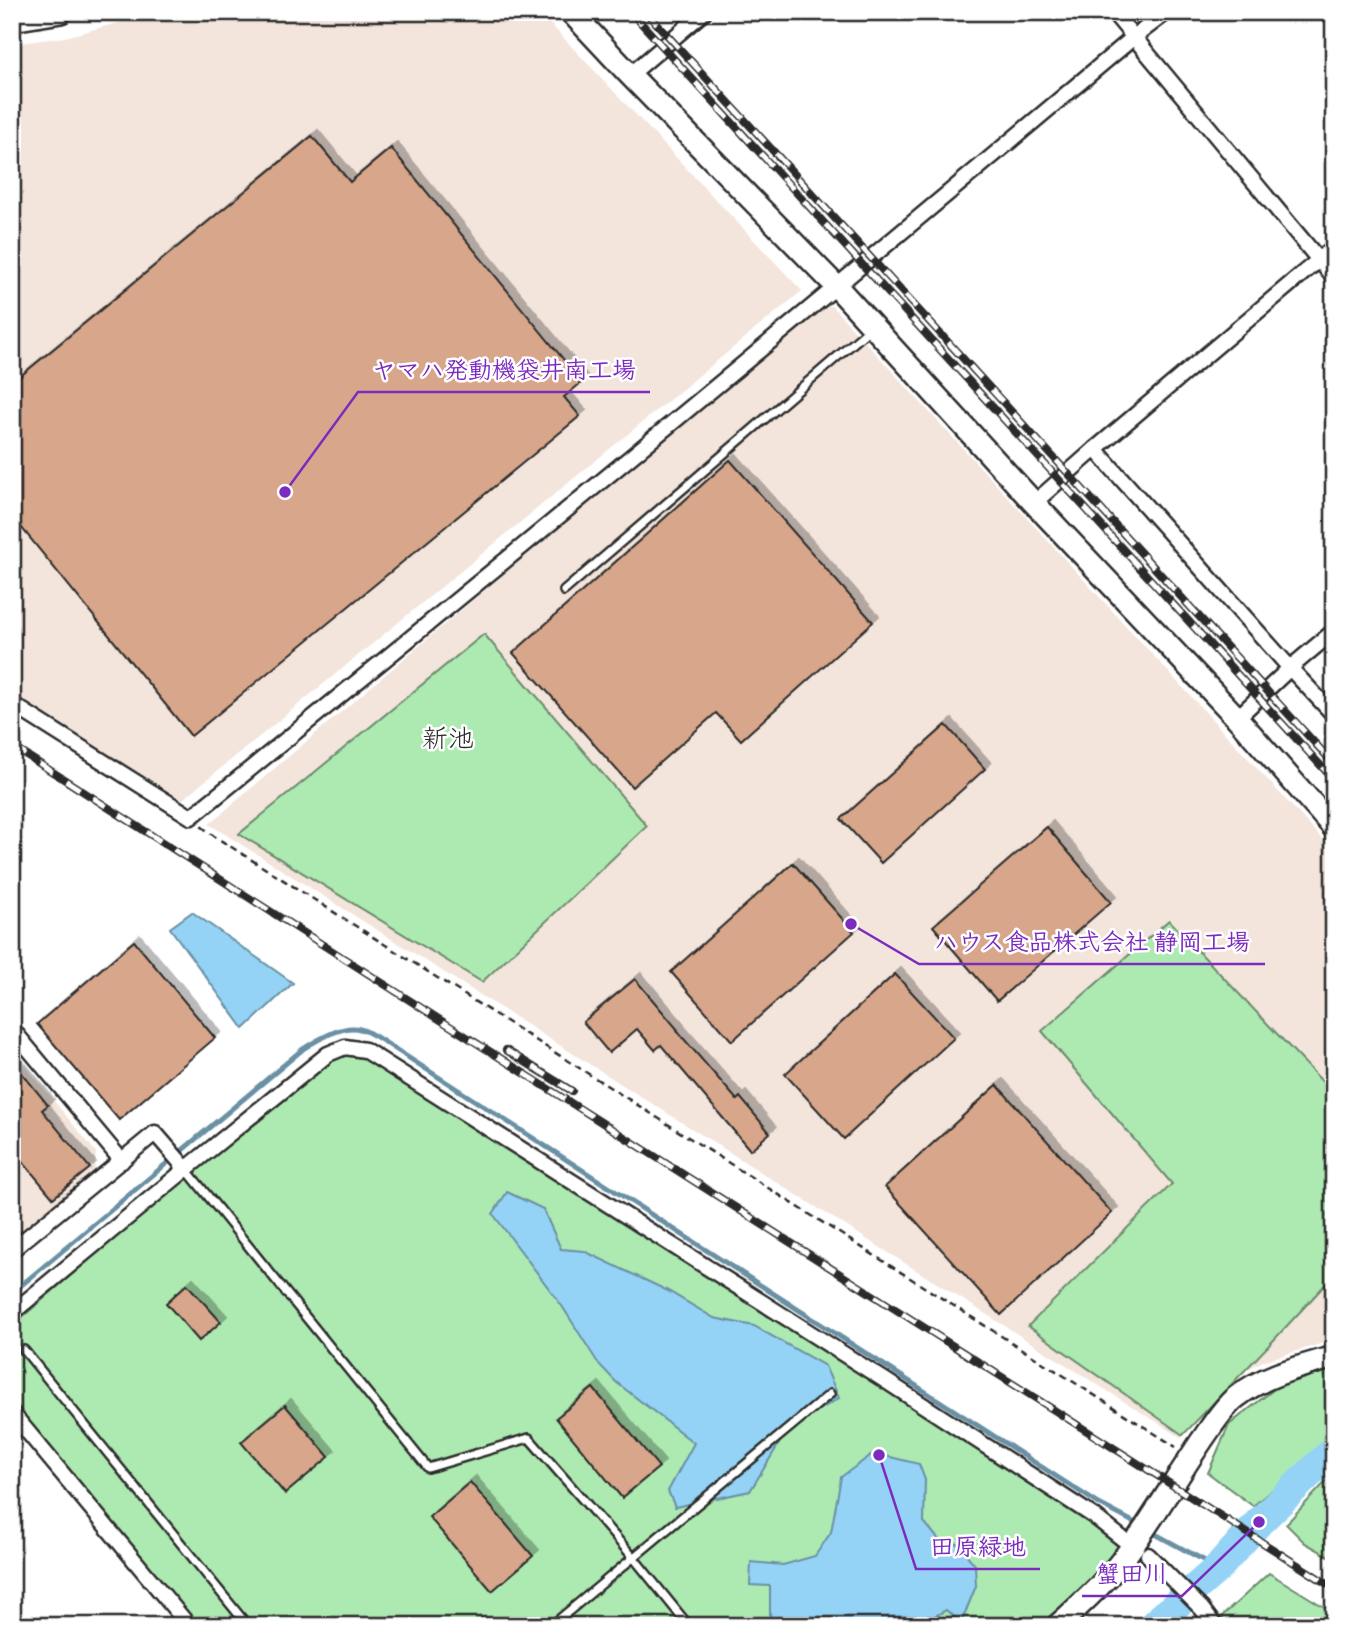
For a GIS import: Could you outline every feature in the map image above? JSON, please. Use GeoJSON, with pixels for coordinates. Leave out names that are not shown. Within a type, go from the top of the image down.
{"type":"FeatureCollection","features":[{"type":"Feature","properties":{"kind":"street"},"geometry":{"type":"LineString","coordinates":[[26,16],[61,12]]}},
{"type":"Feature","properties":{"kind":"street"},"geometry":{"type":"LineString","coordinates":[[571,12],[837,287],[1034,503],[1237,718],[1334,828]]}},
{"type":"Feature","properties":{"kind":"street"},"geometry":{"type":"LineString","coordinates":[[630,75],[704,12]]}},
{"type":"Feature","properties":{"kind":"street"},"geometry":{"type":"LineString","coordinates":[[1113,12],[1334,278]]}},
{"type":"Feature","properties":{"kind":"street"},"geometry":{"type":"LineString","coordinates":[[12,704],[191,817],[469,592],[1167,12]]}},
{"type":"Feature","properties":{"kind":"street"},"geometry":{"type":"LineString","coordinates":[[1034,503],[1334,247]]}},
{"type":"Feature","properties":{"kind":"street"},"geometry":{"type":"LineString","coordinates":[[1095,449],[1334,715]]}},
{"type":"Feature","properties":{"kind":"street"},"geometry":{"type":"LineString","coordinates":[[1237,718],[1334,631]]}},
{"type":"Feature","properties":{"kind":"street"},"geometry":{"type":"LineString","coordinates":[[12,1029],[122,1161]]}},
{"type":"Feature","properties":{"kind":"street"},"geometry":{"type":"LineString","coordinates":[[12,1313],[328,1054],[345,1047],[365,1050],[886,1381],[1094,1517],[1140,1551],[1202,1609],[1215,1626]]}},
{"type":"Feature","properties":{"kind":"street"},"geometry":{"type":"LineString","coordinates":[[12,1250],[155,1133],[186,1169]]}},
{"type":"Feature","properties":{"kind":"street"},"geometry":{"type":"LineString","coordinates":[[1057,1626],[1140,1551],[1160,1505],[1233,1400],[1271,1376],[1334,1357]]}},
{"type":"Feature","properties":{"kind":"street"},"geometry":{"type":"LineString","coordinates":[[12,1413],[189,1626]]}},
{"type":"Feature","properties":{"kind":"lane"},"geometry":{"type":"LineString","coordinates":[[565,591],[872,326]]}},
{"type":"Feature","properties":{"kind":"lane"},"geometry":{"type":"LineString","coordinates":[[186,1169],[428,1468],[529,1438],[634,1557],[689,1626]]}},
{"type":"Feature","properties":{"kind":"lane"},"geometry":{"type":"LineString","coordinates":[[24,1350],[248,1626]]}},
{"type":"Feature","properties":{"kind":"lane"},"geometry":{"type":"LineString","coordinates":[[551,1626],[830,1394]]}},
{"type":"Feature","properties":{"kind":"path"},"geometry":{"type":"LineString","coordinates":[[191,817],[226,844],[1191,1457]]}},
{"type":"Feature","properties":{"kind":"shaded area"},"geometry":{"type":"Polygon","coordinates":[[[159,12],[539,12],[802,291],[182,800],[12,693],[12,44],[65,37],[159,12]]]}},
{"type":"Feature","properties":{"kind":"shaded area"},"geometry":{"type":"Polygon","coordinates":[[[832,306],[1334,852],[1334,1340],[1263,1361],[1228,1380],[1182,1438],[209,824],[819,307],[832,306]]]}},
{"type":"Feature","properties":{"kind":"shaded area"},"geometry":{"type":"Polygon","coordinates":[[[12,1050],[96,1152],[94,1173],[12,1240],[12,1050]]]}},
{"type":"Feature","properties":{"kind":"green space"},"geometry":{"type":"Polygon","coordinates":[[[484,634],[647,826],[482,982],[239,834],[484,634]]]}},
{"type":"Feature","properties":{"kind":"green space"},"geometry":{"type":"Polygon","coordinates":[[[1169,920],[1334,1094],[1334,1275],[1183,1435],[1028,1326],[1172,1184],[1042,1031],[1169,920]]]}},
{"type":"Feature","properties":{"kind":"green space"},"geometry":{"type":"Polygon","coordinates":[[[352,1048],[886,1381],[1133,1547],[1057,1626],[184,1626],[12,1422],[12,1326],[328,1054],[352,1048]]]}},
{"type":"Feature","properties":{"kind":"green space"},"geometry":{"type":"Polygon","coordinates":[[[1334,1354],[1334,1438],[1253,1506],[1208,1473],[1229,1425],[1303,1366],[1334,1354]]]}},
{"type":"Feature","properties":{"kind":"green space"},"geometry":{"type":"Polygon","coordinates":[[[1334,1473],[1334,1559],[1305,1543],[1286,1524],[1334,1473]]]}},
{"type":"Feature","properties":{"kind":"green space"},"geometry":{"type":"Polygon","coordinates":[[[1269,1573],[1334,1613],[1334,1626],[1229,1626],[1221,1617],[1269,1573]]]}},
{"type":"Feature","properties":{"kind":"water"},"geometry":{"type":"Polygon","coordinates":[[[192,912],[293,983],[244,1029],[170,928],[192,912]]]}},
{"type":"Feature","properties":{"kind":"water"},"geometry":{"type":"Polygon","coordinates":[[[507,1192],[543,1209],[561,1249],[584,1251],[668,1291],[714,1318],[754,1326],[825,1366],[839,1398],[788,1429],[750,1491],[675,1507],[668,1491],[694,1443],[616,1382],[598,1363],[562,1306],[493,1214],[507,1192]]]}},
{"type":"Feature","properties":{"kind":"water"},"geometry":{"type":"Polygon","coordinates":[[[874,1453],[919,1464],[925,1480],[924,1522],[940,1541],[958,1544],[975,1565],[976,1586],[961,1623],[946,1610],[917,1626],[770,1626],[770,1586],[750,1585],[751,1562],[783,1565],[815,1556],[831,1532],[841,1477],[874,1453]]]}},
{"type":"Feature","properties":{"kind":"building"},"geometry":{"type":"Polygon","coordinates":[[[312,136],[350,182],[391,148],[582,382],[564,397],[580,416],[191,736],[12,516],[12,383],[312,136]]]}},
{"type":"Feature","properties":{"kind":"building"},"geometry":{"type":"Polygon","coordinates":[[[730,460],[873,622],[741,740],[716,713],[632,787],[513,653],[730,460]]]}},
{"type":"Feature","properties":{"kind":"building"},"geometry":{"type":"Polygon","coordinates":[[[946,725],[985,769],[881,863],[841,819],[946,725]]]}},
{"type":"Feature","properties":{"kind":"building"},"geometry":{"type":"Polygon","coordinates":[[[1047,827],[1111,902],[997,1001],[933,926],[1047,827]]]}},
{"type":"Feature","properties":{"kind":"building"},"geometry":{"type":"Polygon","coordinates":[[[793,863],[854,932],[732,1041],[671,972],[793,863]]]}},
{"type":"Feature","properties":{"kind":"building"},"geometry":{"type":"Polygon","coordinates":[[[134,941],[215,1038],[119,1120],[37,1024],[134,941]]]}},
{"type":"Feature","properties":{"kind":"building"},"geometry":{"type":"Polygon","coordinates":[[[895,974],[954,1038],[844,1139],[785,1074],[895,974]]]}},
{"type":"Feature","properties":{"kind":"building"},"geometry":{"type":"Polygon","coordinates":[[[635,979],[737,1100],[740,1097],[770,1133],[750,1150],[661,1045],[655,1050],[637,1029],[609,1053],[583,1022],[635,979]]]}},
{"type":"Feature","properties":{"kind":"building"},"geometry":{"type":"Polygon","coordinates":[[[12,1061],[48,1105],[42,1110],[90,1168],[53,1198],[12,1149],[19,1141],[12,1132],[12,1061]]]}},
{"type":"Feature","properties":{"kind":"building"},"geometry":{"type":"Polygon","coordinates":[[[997,1085],[1112,1213],[1001,1315],[885,1187],[997,1085]]]}},
{"type":"Feature","properties":{"kind":"building"},"geometry":{"type":"Polygon","coordinates":[[[187,1284],[221,1322],[199,1341],[166,1303],[187,1284]]]}},
{"type":"Feature","properties":{"kind":"building"},"geometry":{"type":"Polygon","coordinates":[[[593,1388],[659,1467],[622,1498],[556,1418],[593,1388]]]}},
{"type":"Feature","properties":{"kind":"building"},"geometry":{"type":"Polygon","coordinates":[[[285,1405],[329,1457],[285,1494],[241,1442],[285,1405]]]}},
{"type":"Feature","properties":{"kind":"building"},"geometry":{"type":"Polygon","coordinates":[[[470,1482],[533,1556],[492,1591],[429,1517],[470,1482]]]}},
{"type":"Feature","properties":{"kind":"waterway"},"geometry":{"type":"LineString","coordinates":[[12,1293],[303,1049],[338,1031],[360,1029],[375,1036],[1099,1504],[1139,1525]]}},
{"type":"Feature","properties":{"kind":"waterway"},"geometry":{"type":"LineString","coordinates":[[1152,1626],[1218,1568],[1259,1522],[1334,1450]]}},
{"type":"Feature","properties":{"kind":"waterway"},"geometry":{"type":"LineString","coordinates":[[1148,1530],[1218,1568]]}},
{"type":"Feature","properties":{"kind":"railway"},"geometry":{"type":"LineString","coordinates":[[631,12],[1334,780]]}},
{"type":"Feature","properties":{"kind":"railway"},"geometry":{"type":"LineString","coordinates":[[646,12],[1334,764]]}},
{"type":"Feature","properties":{"kind":"railway"},"geometry":{"type":"LineString","coordinates":[[12,746],[1334,1588]]}},
{"type":"Feature","properties":{"kind":"railway"},"geometry":{"type":"LineString","coordinates":[[506,1050],[572,1091]]}},
{"type":"Feature","properties":{"kind":"place","name":"ヤマハ発動機袋井南工場"},"geometry":{"type":"Point","coordinates":[285,492]}},
{"type":"Feature","properties":{"kind":"place","name":"ハウス食品株式会社 静岡工場"},"geometry":{"type":"Point","coordinates":[851,924]}},
{"type":"Feature","properties":{"kind":"place","name":"田原緑地"},"geometry":{"type":"Point","coordinates":[879,1455]}},
{"type":"Feature","properties":{"kind":"place","name":"蟹田川"},"geometry":{"type":"Point","coordinates":[1259,1522]}},
{"type":"Feature","properties":{"kind":"district","name":"新池"},"geometry":{"type":"Point","coordinates":[448,738]}}]}
